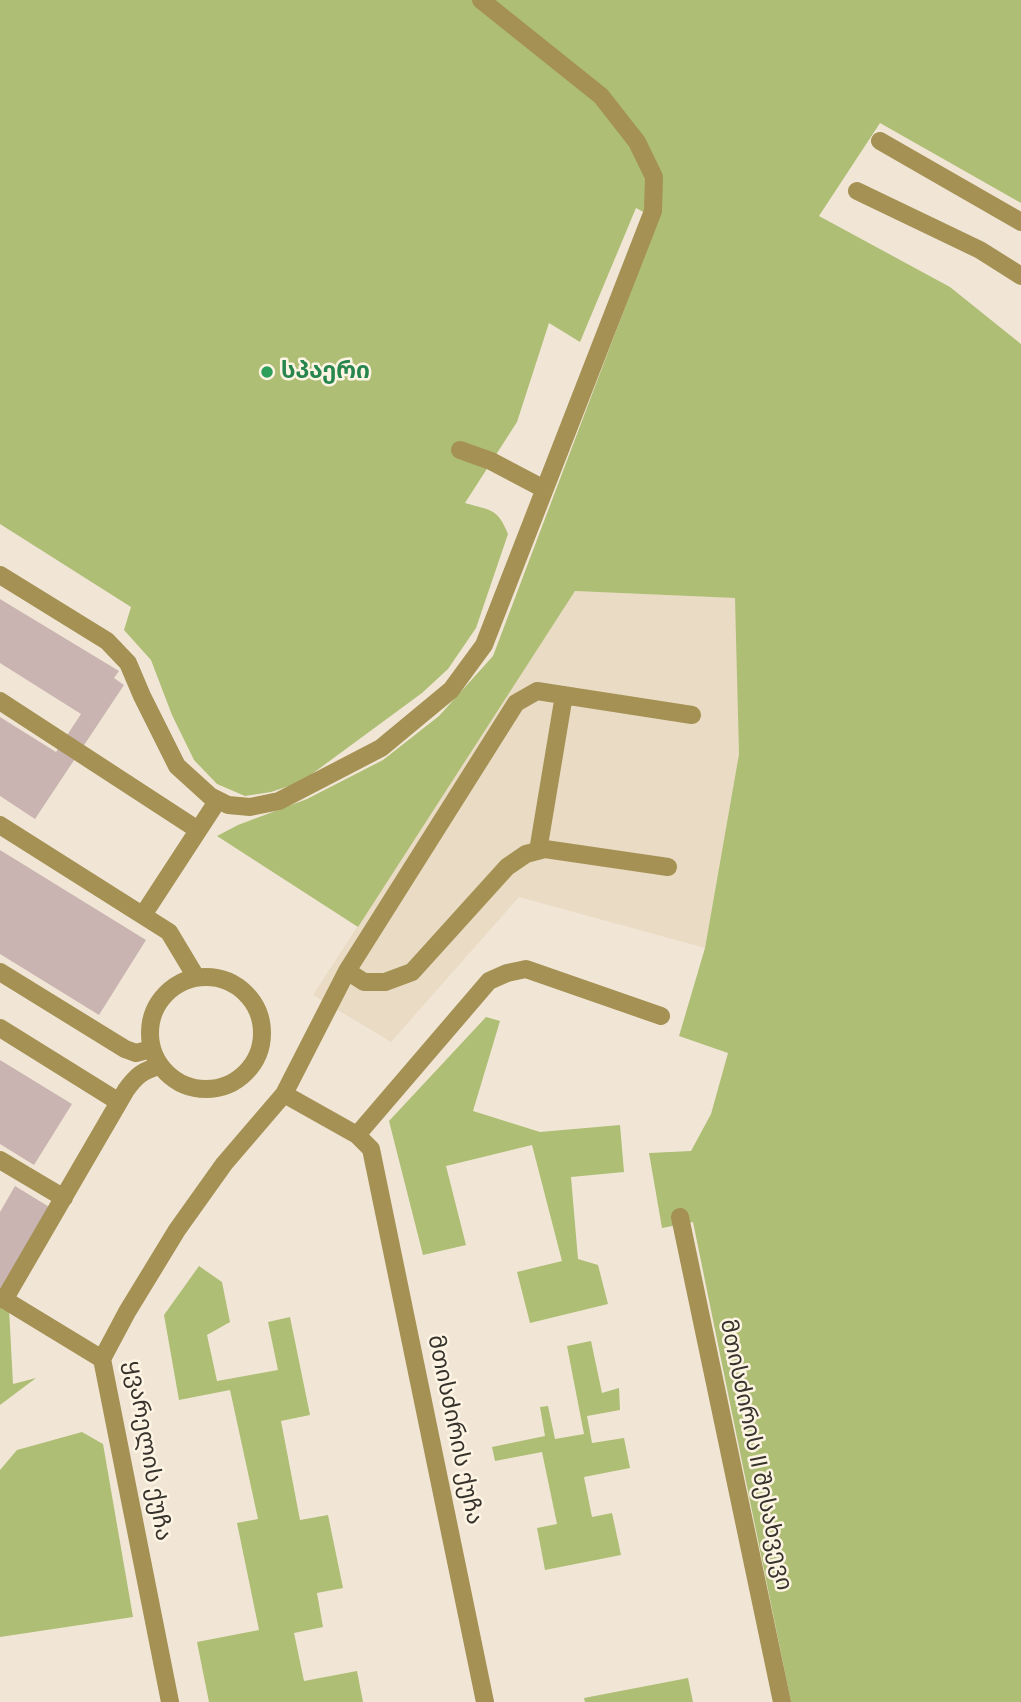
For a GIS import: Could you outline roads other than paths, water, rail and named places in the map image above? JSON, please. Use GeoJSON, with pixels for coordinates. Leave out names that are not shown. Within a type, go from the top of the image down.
{"type":"FeatureCollection","features":[{"type":"Feature","properties":{"kind":"street"},"geometry":{"type":"LineString","coordinates":[[0,575],[107,641],[128,663],[177,766],[210,796],[228,805],[250,807],[279,801],[381,748],[451,690],[484,645],[653,211],[654,177],[637,142],[601,96],[481,0]]}},
{"type":"Feature","properties":{"kind":"street"},"geometry":{"type":"LineString","coordinates":[[880,141],[1021,222]]}},
{"type":"Feature","properties":{"kind":"street"},"geometry":{"type":"LineString","coordinates":[[857,191],[980,250],[1021,276]]}},
{"type":"Feature","properties":{"kind":"street"},"geometry":{"type":"LineString","coordinates":[[460,450],[491,461],[544,489]]}},
{"type":"Feature","properties":{"kind":"street","name":"ყვარელის ქუჩა"},"geometry":{"type":"LineString","coordinates":[[170,1702],[102,1359],[177,1230],[224,1164],[284,1094],[347,971],[516,703],[537,691],[692,715]]}},
{"type":"Feature","properties":{"kind":"street"},"geometry":{"type":"LineString","coordinates":[[538,851],[564,695]]}},
{"type":"Feature","properties":{"kind":"street"},"geometry":{"type":"LineString","coordinates":[[0,701],[198,830]]}},
{"type":"Feature","properties":{"kind":"street"},"geometry":{"type":"LineString","coordinates":[[143,915],[218,800]]}},
{"type":"Feature","properties":{"kind":"street"},"geometry":{"type":"LineString","coordinates":[[0,825],[169,932],[196,976]]}},
{"type":"Feature","properties":{"kind":"street"},"geometry":{"type":"LineString","coordinates":[[347,971],[364,982],[385,982],[412,972],[507,867],[526,854],[545,849],[668,867]]}},
{"type":"Feature","properties":{"kind":"street"},"geometry":{"type":"LineString","coordinates":[[284,1094],[357,1135],[489,981],[507,973],[526,970],[661,1016]]}},
{"type":"Feature","properties":{"kind":"street"},"geometry":{"type":"LineString","coordinates":[[0,972],[125,1049],[136,1052],[151,1049]]}},
{"type":"Feature","properties":{"kind":"street"},"geometry":{"type":"LineString","coordinates":[[196,976],[215,976],[233,983],[248,994],[258,1010],[263,1028],[262,1046],[255,1063],[243,1077],[226,1086],[208,1090],[190,1087],[174,1079],[160,1066],[151,1049],[149,1030],[153,1011],[163,995],[178,983],[196,976]]}},
{"type":"Feature","properties":{"kind":"street"},"geometry":{"type":"LineString","coordinates":[[0,1028],[119,1102]]}},
{"type":"Feature","properties":{"kind":"street"},"geometry":{"type":"LineString","coordinates":[[102,1359],[2,1299],[119,1102],[136,1077],[145,1070],[160,1066]]}},
{"type":"Feature","properties":{"kind":"street","name":"მთისძირის ქუჩა"},"geometry":{"type":"LineString","coordinates":[[357,1135],[371,1149],[376,1167],[485,1702]]}},
{"type":"Feature","properties":{"kind":"street"},"geometry":{"type":"LineString","coordinates":[[0,1160],[64,1198]]}},
{"type":"Feature","properties":{"kind":"street","name":"მთისძირის II შესახვევი"},"geometry":{"type":"LineString","coordinates":[[680,1217],[782,1702]]}},
{"type":"Feature","properties":{"kind":"place","name":"სპაერი"},"geometry":{"type":"Point","coordinates":[267,372]}}]}
